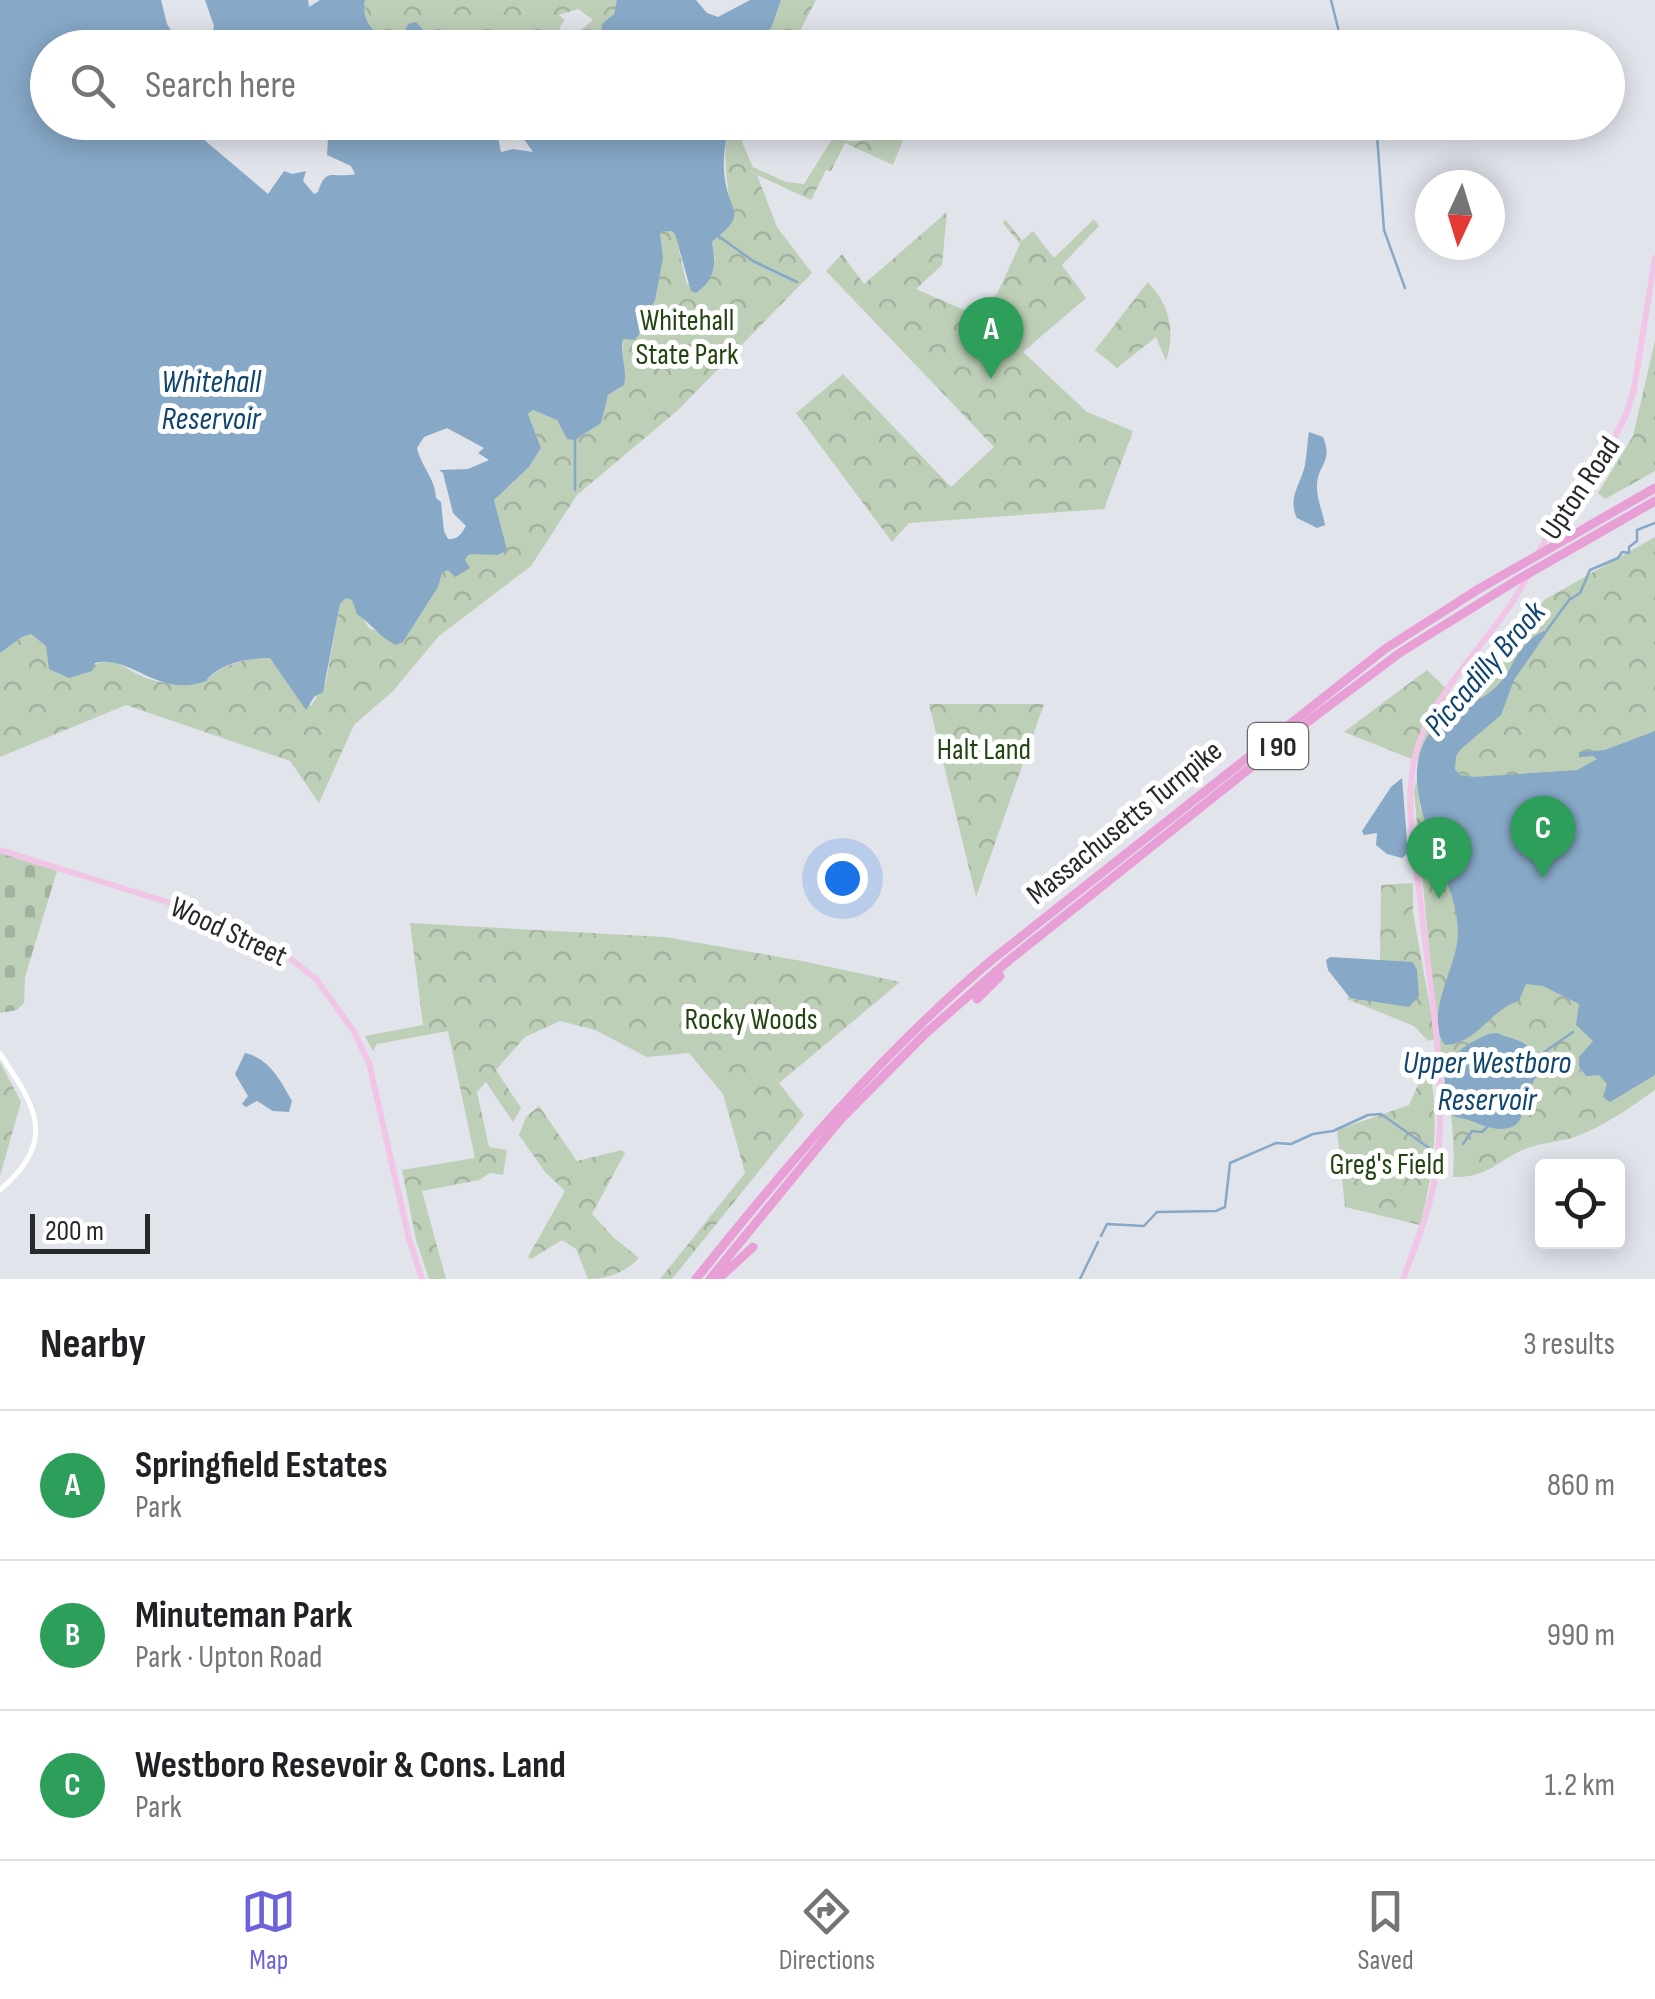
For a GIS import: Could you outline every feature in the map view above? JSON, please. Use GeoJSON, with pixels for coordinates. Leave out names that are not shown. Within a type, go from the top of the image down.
{"type":"FeatureCollection","features":[{"type":"Feature","properties":{"kind":"highway","name":"Massachusetts Turnpike"},"geometry":{"type":"LineString","coordinates":[[696,1279],[847,1096],[931,1013],[993,959],[1385,649],[1454,604],[1655,488]]}},
{"type":"Feature","properties":{"kind":"highway","name":"Massachusetts Turnpike"},"geometry":{"type":"LineString","coordinates":[[714,1279],[816,1147],[960,1002],[1401,652],[1517,580],[1655,502]]}},
{"type":"Feature","properties":{"kind":"highway"},"geometry":{"type":"LineString","coordinates":[[977,999],[1045,932]]}},
{"type":"Feature","properties":{"kind":"highway"},"geometry":{"type":"LineString","coordinates":[[714,1279],[753,1247]]}},
{"type":"Feature","properties":{"kind":"main road","name":"Upton Road"},"geometry":{"type":"LineString","coordinates":[[1403,1279],[1435,1178],[1440,1126],[1411,818],[1412,773],[1418,746],[1432,713],[1520,591],[1564,504],[1610,448],[1632,398],[1655,258]]}},
{"type":"Feature","properties":{"kind":"main road","name":"Wood Street"},"geometry":{"type":"LineString","coordinates":[[0,850],[196,911],[288,956],[312,975],[353,1030],[370,1062],[410,1246],[422,1279]]}},
{"type":"Feature","properties":{"kind":"street"},"geometry":{"type":"LineString","coordinates":[[0,1054],[31,1101],[36,1122],[28,1157],[0,1190]]}},
{"type":"Feature","properties":{"kind":"green space"},"geometry":{"type":"Polygon","coordinates":[[[365,0],[617,0],[602,30],[581,30],[593,20],[578,9],[559,15],[565,20],[560,30],[423,30],[416,22],[406,30],[374,30],[364,8],[365,0]]]}},
{"type":"Feature","properties":{"kind":"green space"},"geometry":{"type":"Polygon","coordinates":[[[781,0],[816,0],[801,30],[770,30],[781,0]]]}},
{"type":"Feature","properties":{"kind":"green space","name":"Whitehall State Park"},"geometry":{"type":"Polygon","coordinates":[[[727,140],[743,140],[753,167],[786,182],[804,184],[832,140],[903,140],[893,165],[845,143],[811,200],[757,175],[777,227],[812,273],[677,411],[577,495],[531,566],[439,636],[393,691],[354,725],[319,803],[290,761],[126,705],[0,757],[0,653],[31,634],[47,646],[49,658],[81,672],[112,662],[168,683],[206,681],[235,663],[270,658],[311,706],[326,682],[340,604],[346,598],[352,600],[369,628],[403,642],[438,587],[441,573],[465,560],[469,553],[498,555],[506,550],[494,500],[529,467],[541,448],[528,414],[533,410],[557,420],[567,439],[578,436],[592,430],[608,395],[620,388],[623,339],[635,339],[655,301],[663,258],[660,232],[675,233],[687,285],[715,259],[712,242],[724,232],[728,210],[727,140]]]}},
{"type":"Feature","properties":{"kind":"green space"},"geometry":{"type":"Polygon","coordinates":[[[947,212],[942,265],[916,289],[969,312],[997,294],[1020,244],[1003,223],[1005,219],[1022,241],[1033,231],[1054,258],[1094,219],[1099,226],[1062,265],[1086,298],[1023,352],[1087,412],[1133,431],[1104,509],[909,523],[892,542],[796,413],[843,374],[951,487],[994,447],[826,271],[842,254],[864,284],[947,212]]]}},
{"type":"Feature","properties":{"kind":"green space"},"geometry":{"type":"Polygon","coordinates":[[[1148,282],[1169,319],[1166,361],[1156,337],[1117,368],[1095,350],[1148,282]]]}},
{"type":"Feature","properties":{"kind":"green space"},"geometry":{"type":"Polygon","coordinates":[[[1655,341],[1655,471],[1605,499],[1598,493],[1633,436],[1655,341]]]}},
{"type":"Feature","properties":{"kind":"green space"},"geometry":{"type":"Polygon","coordinates":[[[1655,537],[1655,1090],[1583,1134],[1525,1149],[1475,1175],[1453,1177],[1450,1108],[1436,1039],[1428,1041],[1414,1026],[1347,999],[1380,960],[1381,885],[1413,883],[1413,912],[1433,1024],[1435,1010],[1414,792],[1416,780],[1421,812],[1434,729],[1485,667],[1496,673],[1544,600],[1655,537]]]}},
{"type":"Feature","properties":{"kind":"green space"},"geometry":{"type":"Polygon","coordinates":[[[1427,670],[1452,694],[1417,761],[1344,732],[1427,670]]]}},
{"type":"Feature","properties":{"kind":"green space","name":"Halt Land"},"geometry":{"type":"Polygon","coordinates":[[[929,704],[1044,704],[976,897],[929,704]]]}},
{"type":"Feature","properties":{"kind":"green space"},"geometry":{"type":"Polygon","coordinates":[[[0,853],[57,871],[25,977],[24,1003],[17,1010],[0,1013],[0,853]]]}},
{"type":"Feature","properties":{"kind":"green space","name":"Rocky Woods"},"geometry":{"type":"Polygon","coordinates":[[[410,923],[665,937],[900,982],[779,1083],[804,1115],[672,1279],[660,1279],[745,1173],[723,1094],[689,1053],[647,1057],[595,1030],[560,1021],[525,1037],[496,1070],[521,1108],[513,1122],[486,1082],[477,1092],[489,1147],[507,1150],[503,1175],[490,1173],[479,1180],[422,1191],[446,1279],[429,1279],[416,1240],[402,1170],[475,1158],[448,1031],[377,1044],[373,1051],[365,1036],[423,1025],[410,923]]]}},
{"type":"Feature","properties":{"kind":"green space"},"geometry":{"type":"Polygon","coordinates":[[[0,1062],[21,1102],[0,1176],[0,1062]]]}},
{"type":"Feature","properties":{"kind":"green space","name":"Greg's Field"},"geometry":{"type":"Polygon","coordinates":[[[1422,1076],[1431,1077],[1434,1133],[1420,1225],[1345,1207],[1337,1130],[1409,1105],[1422,1076]]]}},
{"type":"Feature","properties":{"kind":"green space"},"geometry":{"type":"Polygon","coordinates":[[[539,1106],[577,1161],[622,1150],[625,1153],[592,1214],[639,1258],[622,1271],[588,1279],[576,1249],[562,1240],[531,1259],[528,1257],[565,1191],[545,1172],[519,1135],[526,1117],[539,1106]]]}},
{"type":"Feature","properties":{"kind":"water","name":"Whitehall Reservoir"},"geometry":{"type":"Polygon","coordinates":[[[0,0],[161,0],[171,30],[30,30],[30,140],[204,140],[268,194],[284,171],[306,171],[303,181],[314,194],[327,176],[355,174],[351,166],[327,155],[328,140],[499,140],[501,152],[533,152],[524,140],[727,140],[724,165],[734,218],[712,242],[714,263],[708,282],[696,293],[691,291],[675,234],[660,232],[663,258],[655,301],[635,340],[623,339],[624,385],[608,395],[601,423],[575,440],[567,439],[557,420],[533,410],[528,414],[541,448],[529,467],[494,500],[507,550],[498,555],[469,554],[465,560],[470,568],[455,577],[448,570],[442,573],[438,587],[403,642],[396,645],[385,638],[357,614],[352,600],[346,598],[340,604],[323,692],[314,697],[306,710],[270,658],[235,663],[218,670],[206,681],[189,685],[173,685],[108,662],[95,663],[92,671],[69,678],[49,669],[46,646],[31,634],[0,653],[0,0]],[[447,428],[424,437],[417,448],[441,502],[448,539],[457,537],[466,526],[453,513],[439,470],[468,469],[489,460],[478,453],[484,448],[447,428]]]}},
{"type":"Feature","properties":{"kind":"water"},"geometry":{"type":"Polygon","coordinates":[[[205,0],[308,0],[309,7],[320,0],[365,0],[365,16],[373,30],[213,30],[205,0]]]}},
{"type":"Feature","properties":{"kind":"water"},"geometry":{"type":"Polygon","coordinates":[[[617,0],[696,0],[707,13],[718,17],[750,0],[781,0],[770,30],[601,30],[602,24],[614,14],[617,0]]]}},
{"type":"Feature","properties":{"kind":"water"},"geometry":{"type":"Polygon","coordinates":[[[416,22],[423,30],[406,30],[408,24],[416,22]]]}},
{"type":"Feature","properties":{"kind":"water"},"geometry":{"type":"Polygon","coordinates":[[[1309,432],[1323,437],[1327,452],[1317,484],[1325,525],[1317,528],[1297,518],[1293,504],[1305,465],[1309,432]]]}},
{"type":"Feature","properties":{"kind":"water"},"geometry":{"type":"Polygon","coordinates":[[[1548,631],[1514,680],[1501,715],[1461,749],[1455,769],[1460,775],[1473,777],[1577,770],[1597,759],[1580,757],[1579,752],[1605,750],[1655,731],[1655,1075],[1610,1102],[1603,1097],[1607,1084],[1599,1075],[1586,1076],[1579,1066],[1579,1057],[1593,1041],[1576,1025],[1579,1004],[1543,986],[1526,984],[1519,1001],[1457,1043],[1445,1045],[1439,1033],[1439,1005],[1458,934],[1455,908],[1419,799],[1417,773],[1422,748],[1443,718],[1495,688],[1526,643],[1548,631]]]}},
{"type":"Feature","properties":{"kind":"water"},"geometry":{"type":"Polygon","coordinates":[[[1402,778],[1408,853],[1402,858],[1387,854],[1376,845],[1377,833],[1364,835],[1362,831],[1391,787],[1402,778]]]}},
{"type":"Feature","properties":{"kind":"water"},"geometry":{"type":"Polygon","coordinates":[[[1330,957],[1413,962],[1419,996],[1409,1007],[1350,998],[1328,970],[1326,960],[1330,957]]]}},
{"type":"Feature","properties":{"kind":"water","name":"Upper Westboro Reservoir"},"geometry":{"type":"Polygon","coordinates":[[[1497,1033],[1525,1044],[1538,1063],[1520,1119],[1514,1126],[1502,1129],[1455,1117],[1445,1083],[1445,1073],[1454,1056],[1474,1041],[1497,1033]]]}},
{"type":"Feature","properties":{"kind":"water"},"geometry":{"type":"Polygon","coordinates":[[[245,1053],[268,1065],[279,1078],[292,1101],[289,1112],[273,1111],[257,1101],[246,1107],[242,1104],[248,1096],[235,1074],[245,1053]]]}},
{"type":"Feature","properties":{"kind":"waterway"},"geometry":{"type":"LineString","coordinates":[[1331,0],[1338,30]]}},
{"type":"Feature","properties":{"kind":"waterway"},"geometry":{"type":"LineString","coordinates":[[1377,140],[1384,230],[1405,288]]}},
{"type":"Feature","properties":{"kind":"waterway"},"geometry":{"type":"LineString","coordinates":[[717,235],[753,261],[797,282]]}},
{"type":"Feature","properties":{"kind":"waterway"},"geometry":{"type":"LineString","coordinates":[[575,437],[575,490]]}},
{"type":"Feature","properties":{"kind":"waterway","name":"Piccadilly Brook"},"geometry":{"type":"LineString","coordinates":[[1547,630],[1569,600],[1580,593],[1590,570],[1618,558],[1622,552],[1629,553],[1629,547],[1637,541],[1637,530],[1655,523]]}},
{"type":"Feature","properties":{"kind":"waterway","name":"Piccadilly Brook"},"geometry":{"type":"LineString","coordinates":[[1533,1060],[1573,1032]]}},
{"type":"Feature","properties":{"kind":"waterway","name":"Piccadilly Brook"},"geometry":{"type":"LineString","coordinates":[[1101,1236],[1107,1224],[1144,1226],[1157,1212],[1216,1211],[1225,1207],[1230,1163],[1276,1143],[1291,1144],[1368,1115],[1381,1114],[1432,1150]]}},
{"type":"Feature","properties":{"kind":"waterway","name":"Piccadilly Brook"},"geometry":{"type":"LineString","coordinates":[[1463,1144],[1472,1131],[1482,1132],[1487,1127]]}},
{"type":"Feature","properties":{"kind":"waterway","name":"Piccadilly Brook"},"geometry":{"type":"LineString","coordinates":[[1080,1279],[1098,1242]]}},
{"type":"Feature","properties":{"kind":"place","name":"Springfield Estates"},"geometry":{"type":"Point","coordinates":[991,379]}},
{"type":"Feature","properties":{"kind":"place","name":"Westboro Resevoir & Cons. Land"},"geometry":{"type":"Point","coordinates":[1543,878]}},
{"type":"Feature","properties":{"kind":"place","name":"Minuteman Park"},"geometry":{"type":"Point","coordinates":[1439,899]}}]}
